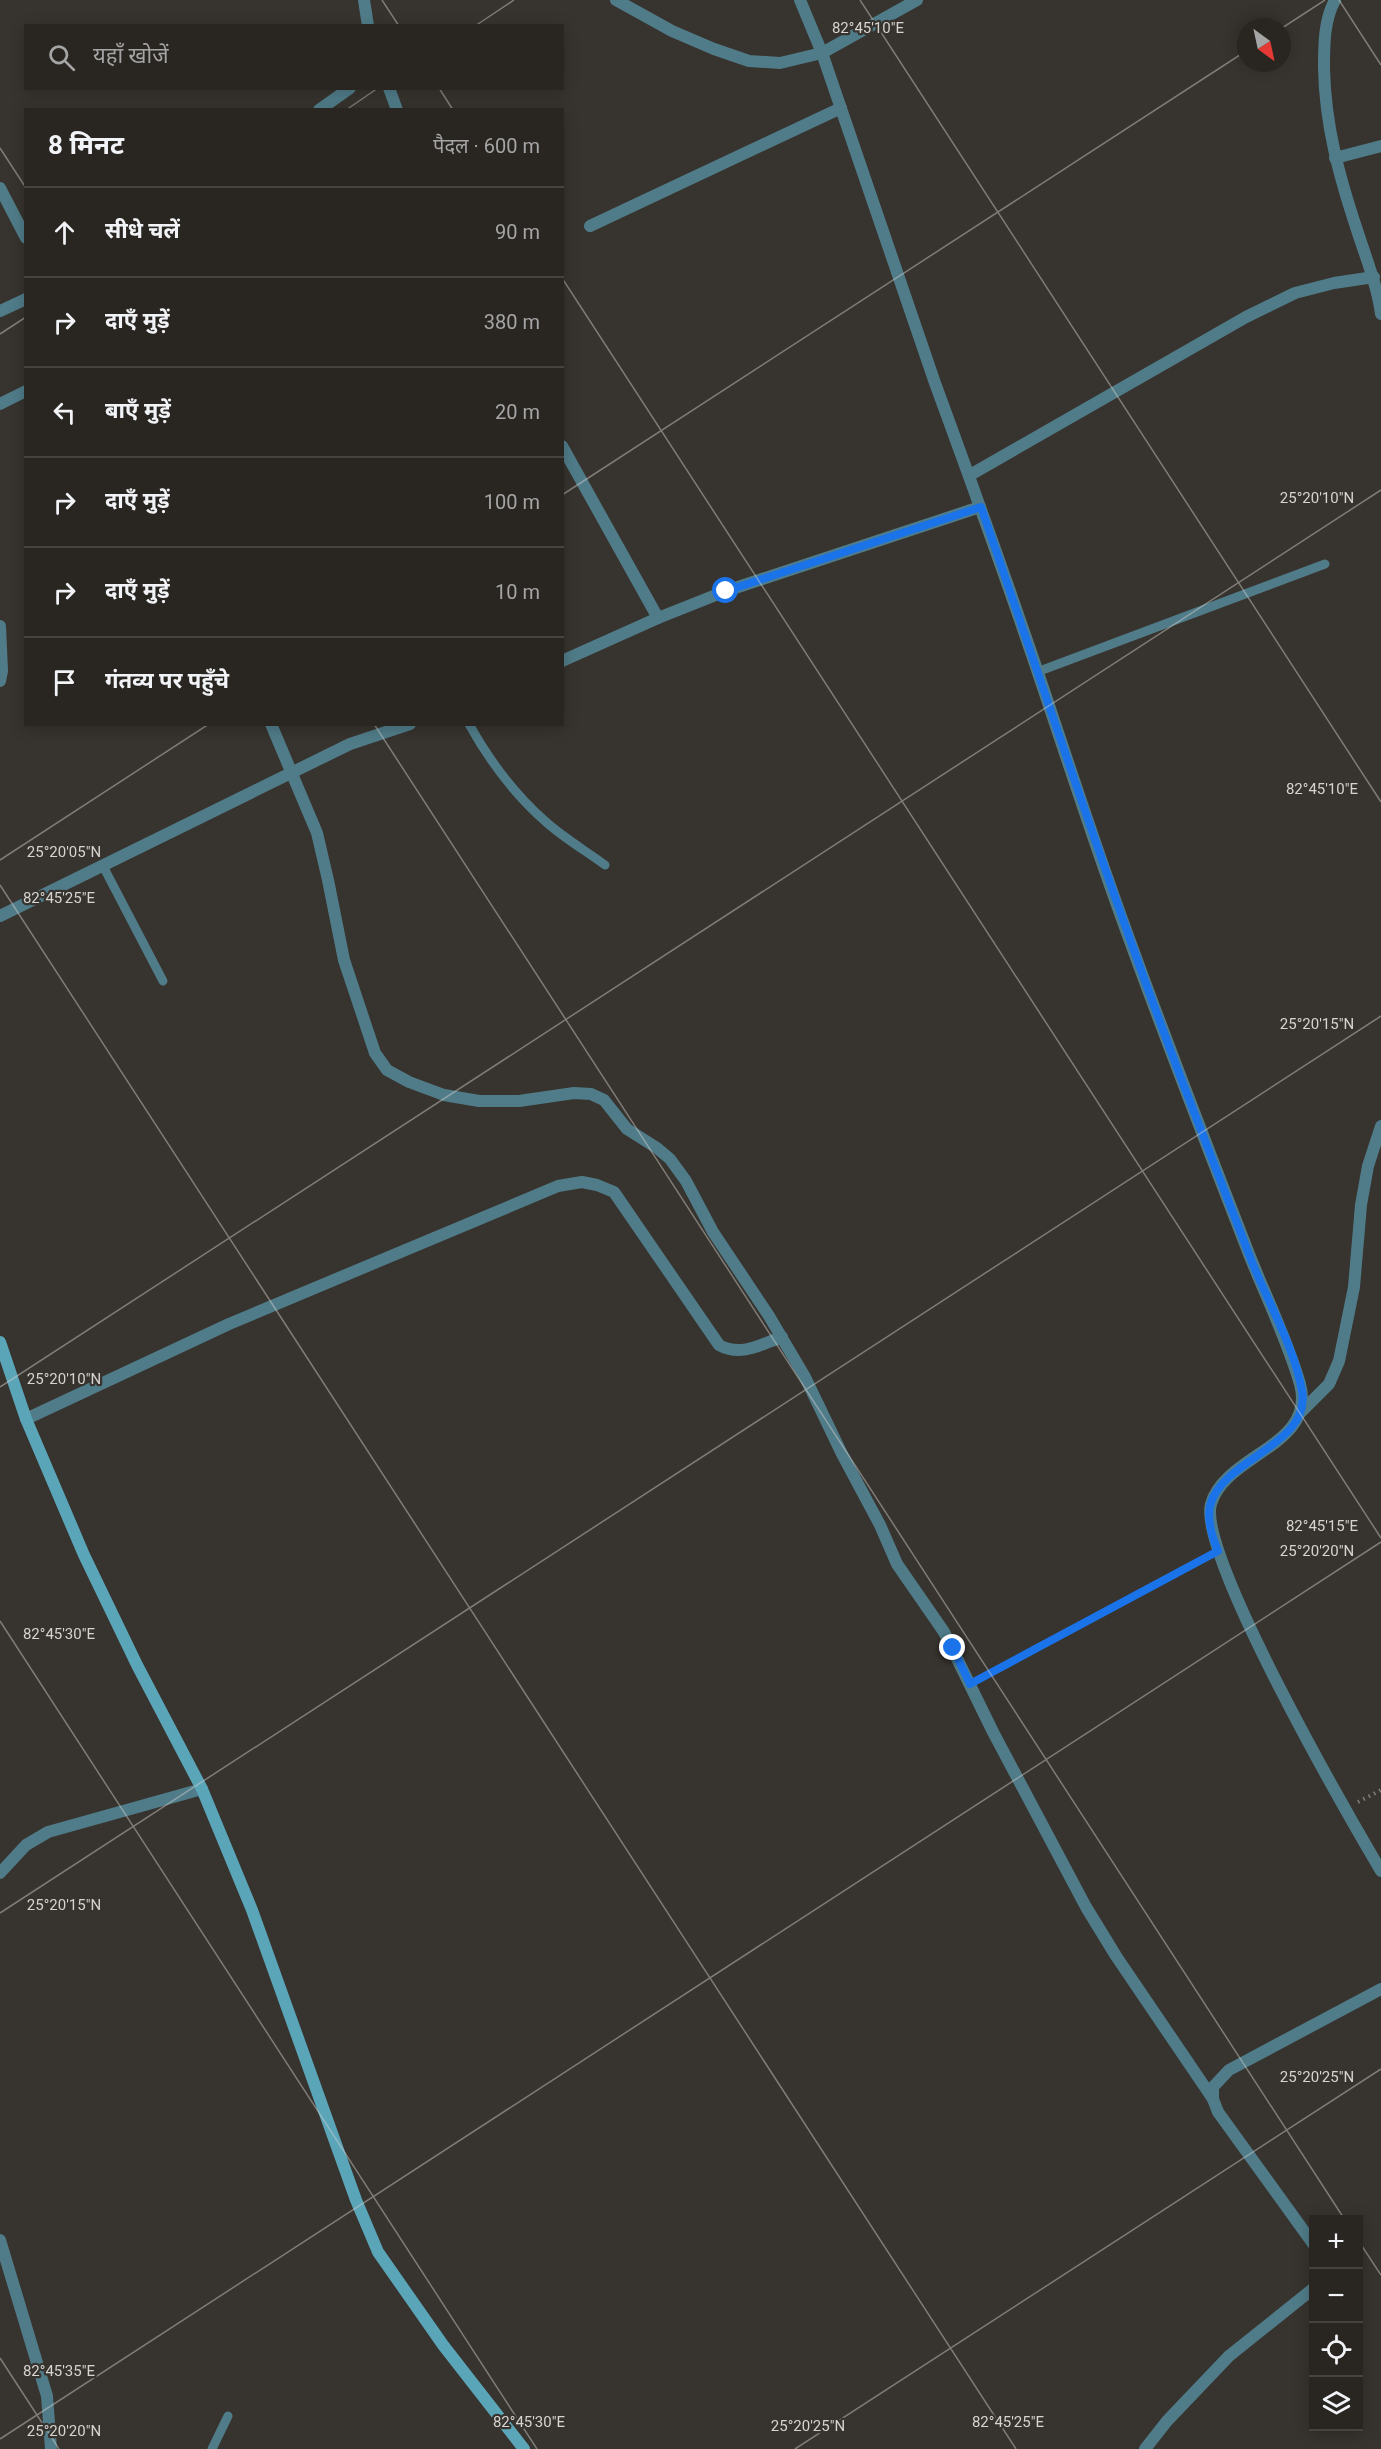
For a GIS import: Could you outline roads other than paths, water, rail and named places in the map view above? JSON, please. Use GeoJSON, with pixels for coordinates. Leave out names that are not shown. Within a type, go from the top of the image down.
{"type":"FeatureCollection","features":[{"type":"Feature","properties":{"kind":"street"},"geometry":{"type":"LineString","coordinates":[[364,0],[368,24]]}},
{"type":"Feature","properties":{"kind":"street"},"geometry":{"type":"LineString","coordinates":[[616,0],[672,31],[749,61],[780,63],[822,53],[917,0]]}},
{"type":"Feature","properties":{"kind":"street"},"geometry":{"type":"LineString","coordinates":[[800,0],[822,53],[934,378],[970,475],[1129,940],[1252,1263],[1293,1362],[1302,1391],[1301,1412]]}},
{"type":"Feature","properties":{"kind":"street"},"geometry":{"type":"LineString","coordinates":[[1335,0],[1328,18],[1324,55],[1328,123],[1335,158],[1374,277],[1381,314]]}},
{"type":"Feature","properties":{"kind":"street"},"geometry":{"type":"LineString","coordinates":[[322,108],[347,90]]}},
{"type":"Feature","properties":{"kind":"street"},"geometry":{"type":"LineString","coordinates":[[390,90],[396,108]]}},
{"type":"Feature","properties":{"kind":"street"},"geometry":{"type":"LineString","coordinates":[[590,226],[841,108]]}},
{"type":"Feature","properties":{"kind":"street"},"geometry":{"type":"LineString","coordinates":[[1335,158],[1381,146]]}},
{"type":"Feature","properties":{"kind":"street"},"geometry":{"type":"LineString","coordinates":[[0,188],[24,234]]}},
{"type":"Feature","properties":{"kind":"street"},"geometry":{"type":"LineString","coordinates":[[970,475],[1246,317],[1295,293],[1334,283],[1374,277]]}},
{"type":"Feature","properties":{"kind":"street"},"geometry":{"type":"LineString","coordinates":[[0,311],[24,300]]}},
{"type":"Feature","properties":{"kind":"street"},"geometry":{"type":"LineString","coordinates":[[0,404],[24,392]]}},
{"type":"Feature","properties":{"kind":"street"},"geometry":{"type":"LineString","coordinates":[[564,450],[658,618]]}},
{"type":"Feature","properties":{"kind":"street"},"geometry":{"type":"LineString","coordinates":[[564,660],[658,618],[726,591],[981,507]]}},
{"type":"Feature","properties":{"kind":"street"},"geometry":{"type":"LineString","coordinates":[[0,626],[2,671],[0,681]]}},
{"type":"Feature","properties":{"kind":"street"},"geometry":{"type":"LineString","coordinates":[[272,726],[316,833],[344,960],[375,1053],[387,1070],[409,1082],[444,1095],[479,1101],[519,1101],[574,1093],[591,1094],[604,1100],[627,1129],[670,1158],[686,1181],[719,1242],[782,1337],[805,1377],[842,1454],[880,1525],[897,1564],[944,1632],[1039,1821],[1086,1907],[1116,1956],[1213,2098],[1218,2112],[1309,2238]]}},
{"type":"Feature","properties":{"kind":"street"},"geometry":{"type":"LineString","coordinates":[[0,916],[376,730],[399,726]]}},
{"type":"Feature","properties":{"kind":"street"},"geometry":{"type":"LineString","coordinates":[[1381,1126],[1366,1176],[1361,1205],[1354,1287],[1339,1361],[1329,1384],[1301,1412],[1296,1423],[1285,1434],[1217,1489],[1210,1506],[1209,1520],[1218,1551],[1259,1643],[1311,1747],[1381,1871]]}},
{"type":"Feature","properties":{"kind":"street"},"geometry":{"type":"LineString","coordinates":[[26,1419],[230,1324],[429,1239],[558,1186],[582,1182],[614,1192],[719,1345],[731,1351],[741,1351],[782,1337]]}},
{"type":"Feature","properties":{"kind":"street"},"geometry":{"type":"LineString","coordinates":[[0,1342],[26,1419],[84,1555],[137,1665],[202,1789],[252,1910],[356,2200],[378,2252],[443,2344],[524,2449]]}},
{"type":"Feature","properties":{"kind":"street"},"geometry":{"type":"LineString","coordinates":[[0,1873],[26,1845],[48,1832],[202,1789]]}},
{"type":"Feature","properties":{"kind":"street"},"geometry":{"type":"LineString","coordinates":[[1213,2098],[1213,2087],[1229,2070],[1381,1989]]}},
{"type":"Feature","properties":{"kind":"street"},"geometry":{"type":"LineString","coordinates":[[0,2240],[47,2396],[51,2449]]}},
{"type":"Feature","properties":{"kind":"street"},"geometry":{"type":"LineString","coordinates":[[1145,2449],[1167,2421],[1229,2356],[1309,2292]]}},
{"type":"Feature","properties":{"kind":"lane"},"geometry":{"type":"LineString","coordinates":[[1037,672],[1325,564]]}},
{"type":"Feature","properties":{"kind":"lane"},"geometry":{"type":"LineString","coordinates":[[470,726],[486,754],[546,822],[605,864]]}},
{"type":"Feature","properties":{"kind":"lane"},"geometry":{"type":"LineString","coordinates":[[103,867],[163,981]]}},
{"type":"Feature","properties":{"kind":"lane"},"geometry":{"type":"LineString","coordinates":[[212,2449],[228,2415]]}}]}
